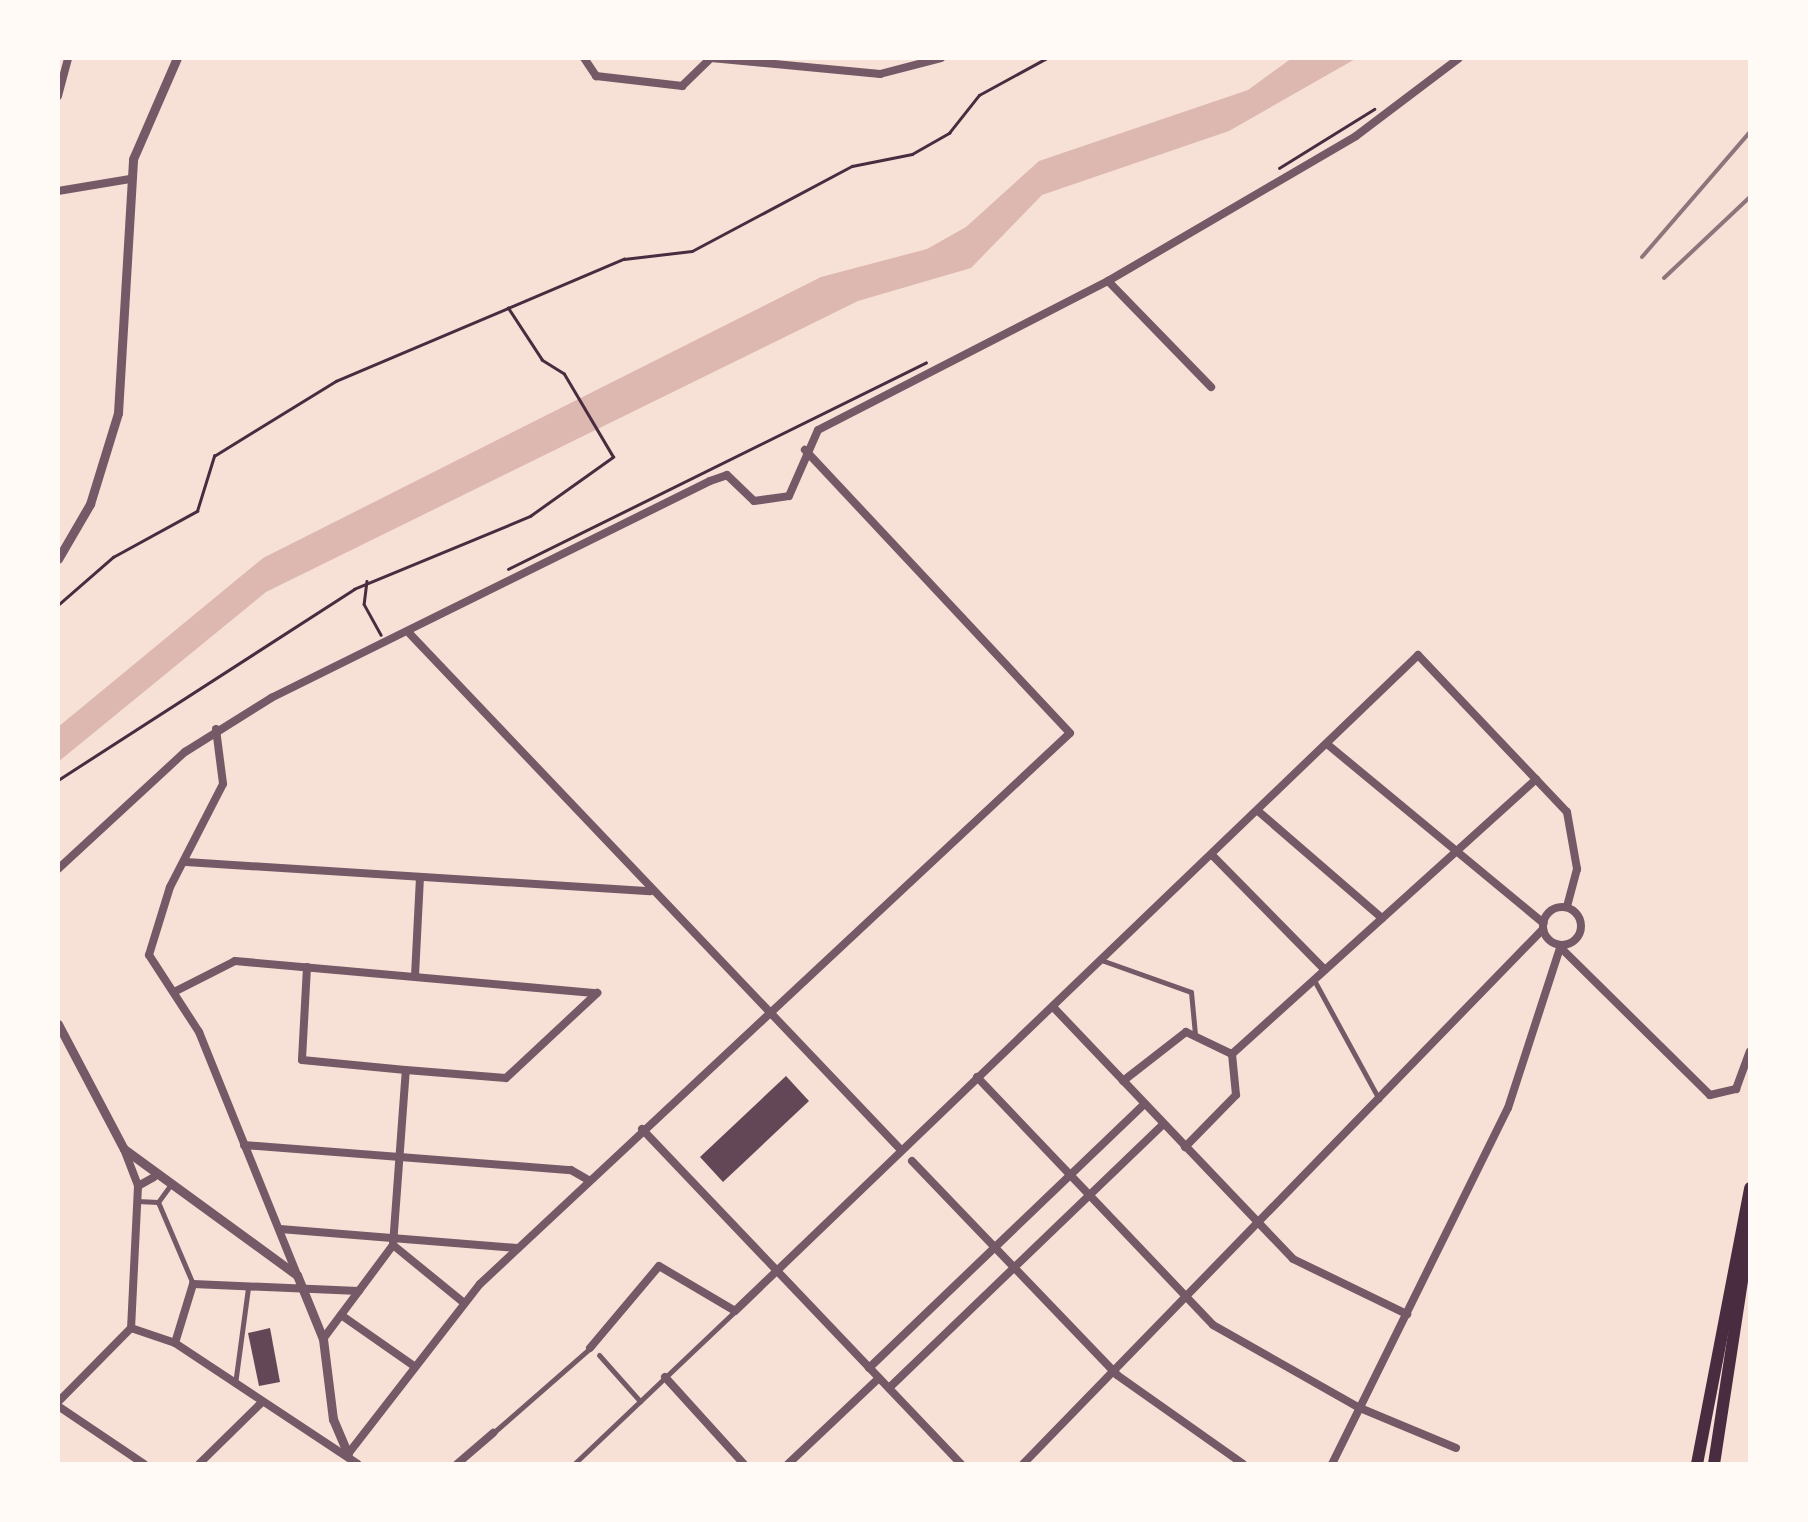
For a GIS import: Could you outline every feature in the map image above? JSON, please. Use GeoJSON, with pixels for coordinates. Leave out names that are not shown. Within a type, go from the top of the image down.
{"type":"FeatureCollection","features":[{"type":"Feature","properties":{"kind":"highway"},"geometry":{"type":"LineString","coordinates":[[1697,1464],[1750,1188]]}},
{"type":"Feature","properties":{"kind":"highway"},"geometry":{"type":"LineString","coordinates":[[1714,1464],[1750,1229]]}},
{"type":"Feature","properties":{"kind":"street"},"geometry":{"type":"LineString","coordinates":[[58,96],[68,58]]}},
{"type":"Feature","properties":{"kind":"street"},"geometry":{"type":"LineString","coordinates":[[58,559],[90,504],[122,394],[130,180],[150,108],[178,58]]}},
{"type":"Feature","properties":{"kind":"street"},"geometry":{"type":"LineString","coordinates":[[584,58],[596,76],[682,86],[711,58],[880,74],[941,58]]}},
{"type":"Feature","properties":{"kind":"street"},"geometry":{"type":"LineString","coordinates":[[58,869],[216,729],[710,481],[728,475],[743,496],[778,502],[804,478],[805,450],[818,430],[1108,281],[1356,136],[1458,58]]}},
{"type":"Feature","properties":{"kind":"street"},"geometry":{"type":"LineString","coordinates":[[58,191],[130,180]]}},
{"type":"Feature","properties":{"kind":"street"},"geometry":{"type":"LineString","coordinates":[[1108,281],[1210,387]]}},
{"type":"Feature","properties":{"kind":"street"},"geometry":{"type":"LineString","coordinates":[[348,1454],[464,1304],[517,1248],[766,1012],[1070,733],[805,450]]}},
{"type":"Feature","properties":{"kind":"street"},"geometry":{"type":"LineString","coordinates":[[410,634],[901,1150]]}},
{"type":"Feature","properties":{"kind":"street"},"geometry":{"type":"LineString","coordinates":[[574,1464],[978,1077],[1055,1009],[1418,655],[1567,812],[1575,836],[1567,907],[1581,931],[1561,947],[1508,1108],[1332,1464]]}},
{"type":"Feature","properties":{"kind":"street"},"geometry":{"type":"LineString","coordinates":[[216,729],[228,768],[148,943],[244,1145],[324,1339],[333,1419],[348,1454]]}},
{"type":"Feature","properties":{"kind":"street"},"geometry":{"type":"LineString","coordinates":[[1326,744],[1543,926],[1710,1095],[1736,1088],[1750,1051]]}},
{"type":"Feature","properties":{"kind":"street"},"geometry":{"type":"LineString","coordinates":[[1232,1054],[1536,779]]}},
{"type":"Feature","properties":{"kind":"street"},"geometry":{"type":"LineString","coordinates":[[1258,811],[1382,918]]}},
{"type":"Feature","properties":{"kind":"street"},"geometry":{"type":"LineString","coordinates":[[1212,855],[1325,970]]}},
{"type":"Feature","properties":{"kind":"street"},"geometry":{"type":"LineString","coordinates":[[186,862],[652,891]]}},
{"type":"Feature","properties":{"kind":"street"},"geometry":{"type":"LineString","coordinates":[[415,976],[420,878]]}},
{"type":"Feature","properties":{"kind":"street"},"geometry":{"type":"LineString","coordinates":[[1023,1464],[1543,926],[1567,907]]}},
{"type":"Feature","properties":{"kind":"street"},"geometry":{"type":"LineString","coordinates":[[1104,961],[1191,992],[1194,1034]]}},
{"type":"Feature","properties":{"kind":"street"},"geometry":{"type":"LineString","coordinates":[[174,992],[224,962],[308,967],[598,992],[506,1078],[406,1070],[302,1060],[308,967]]}},
{"type":"Feature","properties":{"kind":"street"},"geometry":{"type":"LineString","coordinates":[[1314,980],[1378,1099]]}},
{"type":"Feature","properties":{"kind":"street"},"geometry":{"type":"LineString","coordinates":[[1055,1009],[1293,1259],[1407,1314]]}},
{"type":"Feature","properties":{"kind":"street"},"geometry":{"type":"LineString","coordinates":[[58,1024],[124,1149],[138,1186],[131,1328],[58,1404],[144,1464]]}},
{"type":"Feature","properties":{"kind":"street"},"geometry":{"type":"LineString","coordinates":[[1123,1081],[1165,1040],[1194,1034],[1232,1054]]}},
{"type":"Feature","properties":{"kind":"street"},"geometry":{"type":"LineString","coordinates":[[1185,1147],[1236,1095],[1232,1054]]}},
{"type":"Feature","properties":{"kind":"street"},"geometry":{"type":"LineString","coordinates":[[324,1339],[392,1242],[406,1070]]}},
{"type":"Feature","properties":{"kind":"street"},"geometry":{"type":"LineString","coordinates":[[978,1077],[1185,1298],[1252,1353],[1360,1408],[1456,1448]]}},
{"type":"Feature","properties":{"kind":"street"},"geometry":{"type":"LineString","coordinates":[[869,1368],[1144,1104]]}},
{"type":"Feature","properties":{"kind":"street"},"geometry":{"type":"LineString","coordinates":[[889,1388],[1163,1124]]}},
{"type":"Feature","properties":{"kind":"street"},"geometry":{"type":"LineString","coordinates":[[642,1129],[961,1464]]}},
{"type":"Feature","properties":{"kind":"street"},"geometry":{"type":"LineString","coordinates":[[244,1145],[401,1155],[588,1180]]}},
{"type":"Feature","properties":{"kind":"street"},"geometry":{"type":"LineString","coordinates":[[124,1149],[168,1188],[299,1280]]}},
{"type":"Feature","properties":{"kind":"street"},"geometry":{"type":"LineString","coordinates":[[912,1161],[1114,1372],[1242,1464]]}},
{"type":"Feature","properties":{"kind":"street"},"geometry":{"type":"LineString","coordinates":[[138,1186],[154,1176]]}},
{"type":"Feature","properties":{"kind":"street"},"geometry":{"type":"LineString","coordinates":[[158,1202],[168,1188]]}},
{"type":"Feature","properties":{"kind":"street"},"geometry":{"type":"LineString","coordinates":[[136,1201],[158,1202]]}},
{"type":"Feature","properties":{"kind":"street"},"geometry":{"type":"LineString","coordinates":[[158,1202],[193,1284],[176,1342]]}},
{"type":"Feature","properties":{"kind":"street"},"geometry":{"type":"LineString","coordinates":[[280,1229],[392,1242],[517,1248]]}},
{"type":"Feature","properties":{"kind":"street"},"geometry":{"type":"LineString","coordinates":[[392,1242],[464,1304]]}},
{"type":"Feature","properties":{"kind":"street"},"geometry":{"type":"LineString","coordinates":[[457,1464],[590,1348],[658,1266],[734,1311]]}},
{"type":"Feature","properties":{"kind":"street"},"geometry":{"type":"LineString","coordinates":[[193,1284],[248,1285],[299,1280],[359,1291]]}},
{"type":"Feature","properties":{"kind":"street"},"geometry":{"type":"LineString","coordinates":[[235,1384],[248,1285]]}},
{"type":"Feature","properties":{"kind":"street"},"geometry":{"type":"LineString","coordinates":[[341,1315],[414,1366]]}},
{"type":"Feature","properties":{"kind":"street"},"geometry":{"type":"LineString","coordinates":[[131,1328],[176,1342],[358,1464]]}},
{"type":"Feature","properties":{"kind":"street"},"geometry":{"type":"LineString","coordinates":[[599,1354],[640,1401]]}},
{"type":"Feature","properties":{"kind":"street"},"geometry":{"type":"LineString","coordinates":[[665,1378],[744,1464]]}},
{"type":"Feature","properties":{"kind":"street"},"geometry":{"type":"LineString","coordinates":[[788,1464],[880,1378]]}},
{"type":"Feature","properties":{"kind":"street"},"geometry":{"type":"LineString","coordinates":[[199,1464],[262,1402]]}},
{"type":"Feature","properties":{"kind":"street"},"geometry":{"type":"LineString","coordinates":[[316,1434],[333,1419]]}},
{"type":"Feature","properties":{"kind":"path"},"geometry":{"type":"LineString","coordinates":[[58,605],[113,557],[196,511],[214,456],[336,380],[624,259],[692,252],[852,166],[912,154],[950,133],[979,95],[1047,58]]}},
{"type":"Feature","properties":{"kind":"path"},"geometry":{"type":"LineString","coordinates":[[1275,171],[1387,101]]}},
{"type":"Feature","properties":{"kind":"path"},"geometry":{"type":"LineString","coordinates":[[58,780],[367,581],[530,516],[613,456],[578,393],[508,308]]}},
{"type":"Feature","properties":{"kind":"path"},"geometry":{"type":"LineString","coordinates":[[498,574],[937,357]]}},
{"type":"Feature","properties":{"kind":"path"},"geometry":{"type":"LineString","coordinates":[[367,581],[364,604],[380,635],[397,626]]}},
{"type":"Feature","properties":{"kind":"shaded area"},"geometry":{"type":"Polygon","coordinates":[[[1292,58],[1357,58],[1229,131],[1042,195],[971,268],[858,301],[266,592],[58,762],[58,727],[263,558],[821,277],[927,249],[966,227],[1039,161],[1248,90],[1292,58]]]}},
{"type":"Feature","properties":{"kind":"building"},"geometry":{"type":"Polygon","coordinates":[[[786,1076],[809,1101],[723,1182],[700,1157],[786,1076]]]}},
{"type":"Feature","properties":{"kind":"building"},"geometry":{"type":"Polygon","coordinates":[[[270,1328],[280,1382],[259,1386],[248,1333],[270,1328]]]}},
{"type":"Feature","properties":{"kind":"railway"},"geometry":{"type":"LineString","coordinates":[[1642,257],[1750,132]]}},
{"type":"Feature","properties":{"kind":"railway"},"geometry":{"type":"LineString","coordinates":[[1664,278],[1750,197]]}}]}
